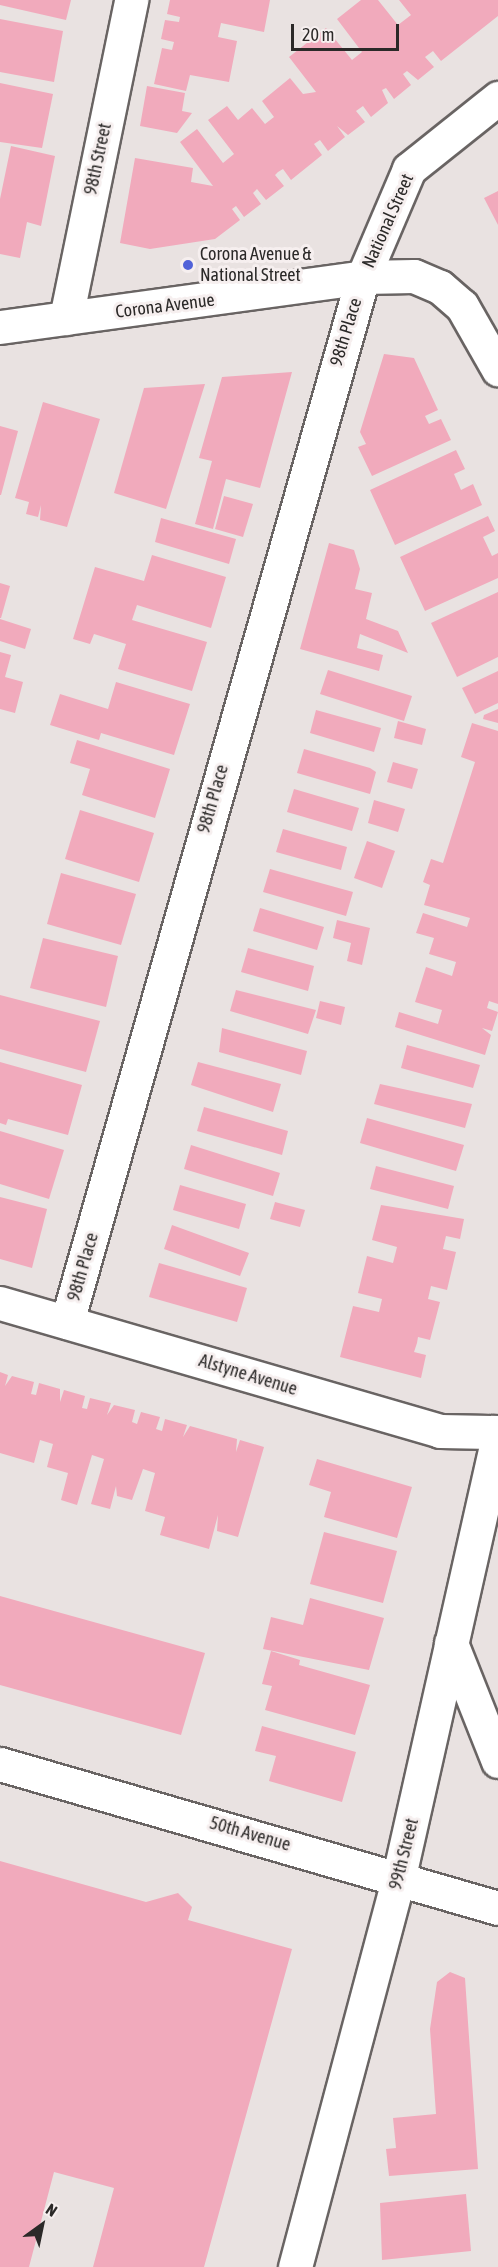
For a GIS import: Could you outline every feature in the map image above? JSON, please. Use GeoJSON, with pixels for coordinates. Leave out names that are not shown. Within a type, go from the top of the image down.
{"type":"FeatureCollection","features":[{"type":"Feature","properties":{"kind":"street","name":"98th Street"},"geometry":{"type":"LineString","coordinates":[[66,318],[131,0]]}},
{"type":"Feature","properties":{"kind":"street","name":"National Street"},"geometry":{"type":"LineString","coordinates":[[363,277],[409,169],[498,98]]}},
{"type":"Feature","properties":{"kind":"street","name":"Corona Avenue"},"geometry":{"type":"LineString","coordinates":[[0,327],[363,277],[414,276],[440,287],[481,331],[498,369]]}},
{"type":"Feature","properties":{"kind":"street","name":"98th Place"},"geometry":{"type":"LineString","coordinates":[[67,1322],[363,277]]}},
{"type":"Feature","properties":{"kind":"street","name":"Alstyne Avenue"},"geometry":{"type":"LineString","coordinates":[[0,1303],[440,1431],[498,1432]]}},
{"type":"Feature","properties":{"kind":"street","name":"99th Street"},"geometry":{"type":"LineString","coordinates":[[295,2267],[399,1876],[498,1437]]}},
{"type":"Feature","properties":{"kind":"street"},"geometry":{"type":"LineString","coordinates":[[451,1643],[498,1761]]}},
{"type":"Feature","properties":{"kind":"street","name":"50th Avenue"},"geometry":{"type":"LineString","coordinates":[[0,1764],[399,1876],[498,1908]]}},
{"type":"Feature","properties":{"kind":"building"},"geometry":{"type":"Polygon","coordinates":[[[0,0],[71,0],[66,20],[0,5],[0,0]]]}},
{"type":"Feature","properties":{"kind":"building"},"geometry":{"type":"Polygon","coordinates":[[[170,0],[270,0],[264,32],[221,23],[218,37],[237,41],[229,82],[190,75],[186,91],[154,84],[162,48],[172,50],[174,42],[161,39],[165,20],[179,22],[180,17],[167,14],[170,0]]]}},
{"type":"Feature","properties":{"kind":"building"},"geometry":{"type":"Polygon","coordinates":[[[361,0],[378,0],[398,25],[411,15],[399,0],[498,0],[498,16],[441,61],[433,51],[425,57],[434,67],[418,80],[407,71],[403,74],[411,85],[394,99],[386,88],[382,90],[388,103],[371,117],[363,106],[356,111],[365,122],[348,135],[337,126],[345,137],[328,151],[320,140],[314,144],[322,155],[291,180],[283,169],[278,172],[275,175],[284,186],[266,200],[257,189],[253,193],[261,204],[244,217],[236,206],[232,209],[240,220],[215,239],[150,249],[120,243],[135,158],[193,168],[191,182],[213,186],[180,142],[197,129],[223,163],[234,154],[208,120],[227,106],[238,120],[252,108],[265,124],[274,117],[262,101],[290,78],[303,94],[316,92],[289,57],[326,28],[352,60],[362,52],[337,19],[361,0]]]}},
{"type":"Feature","properties":{"kind":"building"},"geometry":{"type":"Polygon","coordinates":[[[0,19],[63,31],[54,82],[0,72],[0,19]]]}},
{"type":"Feature","properties":{"kind":"building"},"geometry":{"type":"Polygon","coordinates":[[[0,83],[53,94],[42,148],[0,142],[0,83]]]}},
{"type":"Feature","properties":{"kind":"building"},"geometry":{"type":"Polygon","coordinates":[[[147,86],[185,93],[182,111],[192,113],[177,133],[140,126],[147,86]]]}},
{"type":"Feature","properties":{"kind":"building"},"geometry":{"type":"Polygon","coordinates":[[[11,146],[55,156],[41,226],[27,222],[20,258],[0,254],[0,199],[11,146]]]}},
{"type":"Feature","properties":{"kind":"building"},"geometry":{"type":"Polygon","coordinates":[[[498,191],[498,225],[484,198],[498,191]]]}},
{"type":"Feature","properties":{"kind":"building"},"geometry":{"type":"Polygon","coordinates":[[[384,354],[414,358],[438,410],[425,416],[429,424],[441,419],[451,440],[372,476],[358,447],[366,444],[360,432],[384,354]]]}},
{"type":"Feature","properties":{"kind":"building"},"geometry":{"type":"Polygon","coordinates":[[[292,372],[260,488],[226,479],[213,529],[195,524],[212,461],[199,458],[222,377],[292,372]]]}},
{"type":"Feature","properties":{"kind":"building"},"geometry":{"type":"Polygon","coordinates":[[[205,384],[166,509],[114,493],[144,388],[205,384]]]}},
{"type":"Feature","properties":{"kind":"building"},"geometry":{"type":"Polygon","coordinates":[[[43,402],[100,419],[67,527],[40,520],[41,505],[38,517],[26,514],[29,502],[15,498],[43,402]]]}},
{"type":"Feature","properties":{"kind":"building"},"geometry":{"type":"Polygon","coordinates":[[[0,426],[18,431],[1,495],[0,495],[0,426]]]}},
{"type":"Feature","properties":{"kind":"building"},"geometry":{"type":"Polygon","coordinates":[[[456,450],[465,469],[454,474],[461,490],[473,484],[482,505],[395,545],[370,490],[456,450]]]}},
{"type":"Feature","properties":{"kind":"building"},"geometry":{"type":"Polygon","coordinates":[[[224,496],[253,504],[243,537],[215,529],[224,496]]]}},
{"type":"Feature","properties":{"kind":"building"},"geometry":{"type":"Polygon","coordinates":[[[488,516],[495,531],[483,537],[492,556],[498,553],[498,578],[425,611],[400,557],[488,516]]]}},
{"type":"Feature","properties":{"kind":"building"},"geometry":{"type":"Polygon","coordinates":[[[161,518],[236,539],[229,564],[155,542],[161,518]]]}},
{"type":"Feature","properties":{"kind":"building"},"geometry":{"type":"Polygon","coordinates":[[[329,543],[354,550],[360,569],[355,589],[372,593],[366,619],[398,631],[408,653],[360,634],[357,648],[383,655],[379,671],[300,649],[329,543]]]}},
{"type":"Feature","properties":{"kind":"building"},"geometry":{"type":"Polygon","coordinates":[[[152,555],[226,577],[211,628],[137,605],[132,620],[207,642],[192,691],[118,669],[126,644],[94,634],[90,644],[73,639],[95,567],[144,581],[152,555]]]}},
{"type":"Feature","properties":{"kind":"building"},"geometry":{"type":"Polygon","coordinates":[[[0,583],[10,586],[1,618],[0,618],[0,583]]]}},
{"type":"Feature","properties":{"kind":"building"},"geometry":{"type":"Polygon","coordinates":[[[498,592],[498,657],[457,677],[431,623],[498,592]]]}},
{"type":"Feature","properties":{"kind":"building"},"geometry":{"type":"Polygon","coordinates":[[[0,619],[31,629],[25,649],[0,641],[0,619]]]}},
{"type":"Feature","properties":{"kind":"building"},"geometry":{"type":"Polygon","coordinates":[[[0,652],[11,655],[5,677],[23,682],[15,713],[0,709],[0,652]]]}},
{"type":"Feature","properties":{"kind":"building"},"geometry":{"type":"Polygon","coordinates":[[[328,670],[412,696],[404,721],[320,694],[328,670]]]}},
{"type":"Feature","properties":{"kind":"building"},"geometry":{"type":"Polygon","coordinates":[[[498,671],[498,703],[475,714],[462,688],[498,671]]]}},
{"type":"Feature","properties":{"kind":"building"},"geometry":{"type":"Polygon","coordinates":[[[116,682],[190,704],[174,755],[101,733],[99,740],[50,725],[60,694],[108,709],[116,682]]]}},
{"type":"Feature","properties":{"kind":"building"},"geometry":{"type":"Polygon","coordinates":[[[498,709],[498,723],[483,719],[484,715],[498,709]]]}},
{"type":"Feature","properties":{"kind":"building"},"geometry":{"type":"Polygon","coordinates":[[[316,710],[381,728],[374,752],[310,733],[316,710]]]}},
{"type":"Feature","properties":{"kind":"building"},"geometry":{"type":"Polygon","coordinates":[[[398,721],[426,729],[422,745],[394,738],[398,721]]]}},
{"type":"Feature","properties":{"kind":"building"},"geometry":{"type":"Polygon","coordinates":[[[472,723],[498,731],[498,1004],[489,1001],[487,1008],[498,1012],[492,1031],[482,1028],[491,1035],[485,1055],[395,1027],[399,1012],[438,1024],[442,1010],[415,1002],[426,967],[452,976],[456,962],[429,954],[434,938],[416,933],[423,913],[467,927],[470,918],[424,905],[430,885],[423,882],[431,859],[443,863],[475,762],[461,757],[472,723]]]}},
{"type":"Feature","properties":{"kind":"building"},"geometry":{"type":"Polygon","coordinates":[[[77,740],[170,769],[155,818],[82,795],[90,769],[70,763],[77,740]]]}},
{"type":"Feature","properties":{"kind":"building"},"geometry":{"type":"Polygon","coordinates":[[[304,749],[370,768],[376,772],[370,794],[297,773],[304,749]]]}},
{"type":"Feature","properties":{"kind":"building"},"geometry":{"type":"Polygon","coordinates":[[[393,762],[418,769],[412,789],[387,782],[393,762]]]}},
{"type":"Feature","properties":{"kind":"building"},"geometry":{"type":"Polygon","coordinates":[[[294,789],[359,808],[352,831],[287,812],[294,789]]]}},
{"type":"Feature","properties":{"kind":"building"},"geometry":{"type":"Polygon","coordinates":[[[374,800],[405,809],[398,832],[368,823],[374,800]]]}},
{"type":"Feature","properties":{"kind":"building"},"geometry":{"type":"Polygon","coordinates":[[[80,810],[154,833],[139,882],[65,859],[80,810]]]}},
{"type":"Feature","properties":{"kind":"building"},"geometry":{"type":"Polygon","coordinates":[[[283,829],[347,847],[341,870],[276,852],[283,829]]]}},
{"type":"Feature","properties":{"kind":"building"},"geometry":{"type":"Polygon","coordinates":[[[367,841],[395,851],[382,888],[354,878],[367,841]]]}},
{"type":"Feature","properties":{"kind":"building"},"geometry":{"type":"Polygon","coordinates":[[[270,869],[353,892],[346,916],[263,892],[270,869]]]}},
{"type":"Feature","properties":{"kind":"building"},"geometry":{"type":"Polygon","coordinates":[[[61,873],[136,894],[121,945],[47,924],[61,873]]]}},
{"type":"Feature","properties":{"kind":"building"},"geometry":{"type":"Polygon","coordinates":[[[260,908],[324,927],[317,950],[253,931],[260,908]]]}},
{"type":"Feature","properties":{"kind":"building"},"geometry":{"type":"Polygon","coordinates":[[[337,920],[370,928],[362,965],[347,961],[351,943],[333,938],[337,920]]]}},
{"type":"Feature","properties":{"kind":"building"},"geometry":{"type":"Polygon","coordinates":[[[43,938],[118,956],[106,1007],[30,988],[43,938]]]}},
{"type":"Feature","properties":{"kind":"building"},"geometry":{"type":"Polygon","coordinates":[[[248,948],[314,966],[308,991],[241,972],[248,948]]]}},
{"type":"Feature","properties":{"kind":"building"},"geometry":{"type":"Polygon","coordinates":[[[236,990],[316,1010],[308,1034],[230,1011],[236,990]]]}},
{"type":"Feature","properties":{"kind":"building"},"geometry":{"type":"Polygon","coordinates":[[[0,995],[100,1021],[86,1072],[0,1049],[0,995]]]}},
{"type":"Feature","properties":{"kind":"building"},"geometry":{"type":"Polygon","coordinates":[[[320,1001],[345,1007],[341,1025],[316,1018],[320,1001]]]}},
{"type":"Feature","properties":{"kind":"building"},"geometry":{"type":"Polygon","coordinates":[[[222,1028],[307,1051],[301,1075],[219,1052],[222,1028]]]}},
{"type":"Feature","properties":{"kind":"building"},"geometry":{"type":"Polygon","coordinates":[[[407,1045],[480,1065],[473,1088],[401,1068],[407,1045]]]}},
{"type":"Feature","properties":{"kind":"building"},"geometry":{"type":"Polygon","coordinates":[[[0,1062],[82,1085],[68,1135],[8,1119],[6,1125],[0,1123],[0,1062]]]}},
{"type":"Feature","properties":{"kind":"building"},"geometry":{"type":"Polygon","coordinates":[[[198,1062],[281,1084],[273,1112],[191,1085],[198,1062]]]}},
{"type":"Feature","properties":{"kind":"building"},"geometry":{"type":"Polygon","coordinates":[[[380,1084],[472,1104],[465,1128],[374,1104],[380,1084]]]}},
{"type":"Feature","properties":{"kind":"building"},"geometry":{"type":"Polygon","coordinates":[[[204,1107],[288,1131],[282,1155],[197,1131],[204,1107]]]}},
{"type":"Feature","properties":{"kind":"building"},"geometry":{"type":"Polygon","coordinates":[[[367,1118],[464,1145],[456,1171],[360,1143],[367,1118]]]}},
{"type":"Feature","properties":{"kind":"building"},"geometry":{"type":"Polygon","coordinates":[[[0,1131],[64,1150],[49,1199],[0,1184],[0,1131]]]}},
{"type":"Feature","properties":{"kind":"building"},"geometry":{"type":"Polygon","coordinates":[[[191,1145],[280,1173],[273,1196],[184,1169],[191,1145]]]}},
{"type":"Feature","properties":{"kind":"building"},"geometry":{"type":"Polygon","coordinates":[[[376,1166],[454,1186],[448,1209],[370,1189],[376,1166]]]}},
{"type":"Feature","properties":{"kind":"building"},"geometry":{"type":"Polygon","coordinates":[[[180,1185],[246,1204],[239,1229],[173,1210],[180,1185]]]}},
{"type":"Feature","properties":{"kind":"building"},"geometry":{"type":"Polygon","coordinates":[[[0,1197],[47,1209],[32,1268],[0,1259],[0,1197]]]}},
{"type":"Feature","properties":{"kind":"building"},"geometry":{"type":"Polygon","coordinates":[[[275,1202],[305,1210],[300,1227],[270,1219],[275,1202]]]}},
{"type":"Feature","properties":{"kind":"building"},"geometry":{"type":"Polygon","coordinates":[[[381,1205],[464,1219],[460,1239],[446,1236],[443,1249],[456,1252],[447,1290],[431,1286],[428,1299],[440,1302],[430,1340],[418,1337],[414,1352],[426,1355],[421,1378],[340,1357],[353,1306],[379,1312],[382,1299],[358,1293],[367,1256],[393,1263],[397,1247],[372,1240],[381,1205]]]}},
{"type":"Feature","properties":{"kind":"building"},"geometry":{"type":"Polygon","coordinates":[[[172,1225],[249,1253],[240,1276],[164,1249],[172,1225]]]}},
{"type":"Feature","properties":{"kind":"building"},"geometry":{"type":"Polygon","coordinates":[[[159,1263],[247,1288],[237,1322],[149,1297],[159,1263]]]}},
{"type":"Feature","properties":{"kind":"building"},"geometry":{"type":"Polygon","coordinates":[[[0,1372],[8,1375],[5,1386],[12,1376],[34,1382],[31,1394],[36,1395],[39,1383],[60,1389],[60,1402],[64,1390],[85,1396],[82,1408],[87,1409],[90,1398],[111,1403],[107,1415],[114,1405],[135,1410],[132,1422],[137,1424],[141,1412],[160,1417],[156,1429],[162,1431],[165,1419],[187,1425],[183,1437],[190,1426],[237,1439],[236,1452],[240,1440],[264,1447],[238,1537],[217,1531],[218,1515],[209,1549],[160,1535],[165,1517],[145,1511],[155,1473],[143,1469],[132,1500],[117,1496],[116,1486],[110,1509],[91,1504],[104,1459],[92,1455],[77,1505],[61,1500],[68,1473],[47,1467],[53,1444],[40,1440],[34,1463],[0,1453],[0,1372]]]}},
{"type":"Feature","properties":{"kind":"building"},"geometry":{"type":"Polygon","coordinates":[[[317,1459],[412,1487],[397,1538],[324,1517],[331,1492],[309,1485],[317,1459]]]}},
{"type":"Feature","properties":{"kind":"building"},"geometry":{"type":"Polygon","coordinates":[[[324,1532],[397,1551],[383,1603],[310,1584],[324,1532]]]}},
{"type":"Feature","properties":{"kind":"building"},"geometry":{"type":"Polygon","coordinates":[[[0,1596],[205,1653],[181,1735],[0,1685],[0,1596]]]}},
{"type":"Feature","properties":{"kind":"building"},"geometry":{"type":"Polygon","coordinates":[[[310,1598],[384,1618],[369,1670],[263,1649],[271,1617],[303,1625],[310,1598]]]}},
{"type":"Feature","properties":{"kind":"building"},"geometry":{"type":"Polygon","coordinates":[[[271,1651],[300,1660],[299,1665],[370,1685],[355,1735],[265,1710],[272,1686],[262,1684],[271,1651]]]}},
{"type":"Feature","properties":{"kind":"building"},"geometry":{"type":"Polygon","coordinates":[[[262,1726],[356,1752],[342,1802],[269,1781],[276,1756],[255,1751],[262,1726]]]}},
{"type":"Feature","properties":{"kind":"building"},"geometry":{"type":"Polygon","coordinates":[[[0,1861],[146,1902],[178,1893],[192,1907],[188,1920],[292,1949],[204,2267],[93,2267],[114,2188],[54,2172],[29,2267],[0,2267],[0,1861]]]}},
{"type":"Feature","properties":{"kind":"building"},"geometry":{"type":"Polygon","coordinates":[[[450,1972],[465,1978],[478,2169],[389,2176],[386,2149],[396,2148],[393,2118],[436,2114],[430,2029],[437,1982],[450,1972]]]}},
{"type":"Feature","properties":{"kind":"building"},"geometry":{"type":"Polygon","coordinates":[[[466,2194],[471,2251],[382,2260],[380,2203],[466,2194]]]}},
{"type":"Feature","properties":{"kind":"place","name":"Corona Avenue & National Street"},"geometry":{"type":"Point","coordinates":[188,265]}}]}
